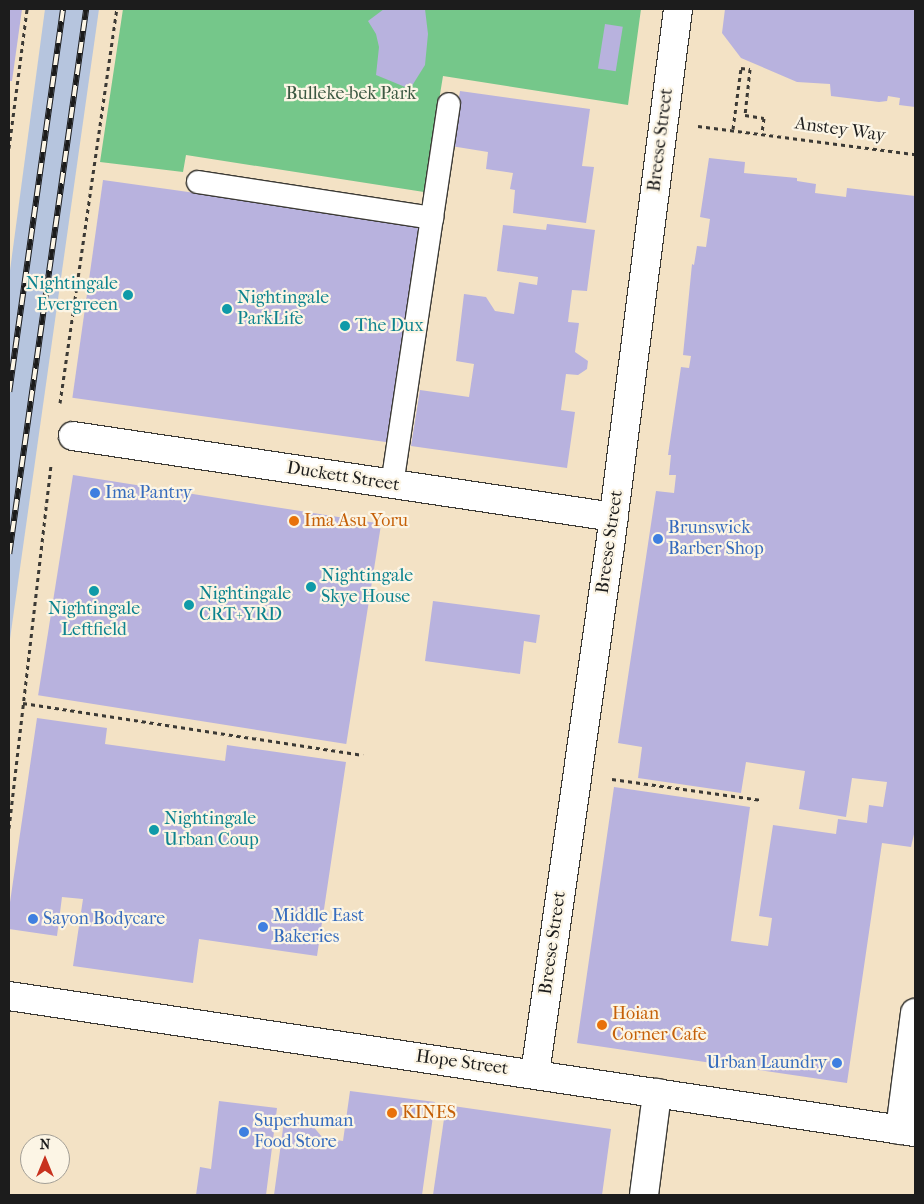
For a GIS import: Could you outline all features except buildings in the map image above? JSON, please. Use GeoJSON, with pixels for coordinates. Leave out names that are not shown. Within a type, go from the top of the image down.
{"type":"FeatureCollection","features":[{"type":"Feature","properties":{"kind":"street","name":"Breese Street"},"geometry":{"type":"LineString","coordinates":[[536,1074],[614,517],[678,9]]}},
{"type":"Feature","properties":{"kind":"street","name":"Duckett Street"},"geometry":{"type":"LineString","coordinates":[[73,436],[614,517]]}},
{"type":"Feature","properties":{"kind":"street","name":"Hope Street"},"geometry":{"type":"LineString","coordinates":[[9,996],[908,1131]]}},
{"type":"Feature","properties":{"kind":"street"},"geometry":{"type":"LineString","coordinates":[[908,1131],[915,1013]]}},
{"type":"Feature","properties":{"kind":"street"},"geometry":{"type":"LineString","coordinates":[[644,1195],[657,1093]]}},
{"type":"Feature","properties":{"kind":"lane"},"geometry":{"type":"LineString","coordinates":[[392,485],[449,104]]}},
{"type":"Feature","properties":{"kind":"lane"},"geometry":{"type":"LineString","coordinates":[[198,182],[432,218]]}},
{"type":"Feature","properties":{"kind":"path"},"geometry":{"type":"LineString","coordinates":[[9,148],[27,9]]}},
{"type":"Feature","properties":{"kind":"path","name":"Anstey Way"},"geometry":{"type":"LineString","coordinates":[[762,133],[764,118],[745,115],[750,69],[741,68],[733,129],[762,133],[915,154]]}},
{"type":"Feature","properties":{"kind":"path"},"geometry":{"type":"LineString","coordinates":[[24,703],[363,755]]}},
{"type":"Feature","properties":{"kind":"path"},"geometry":{"type":"LineString","coordinates":[[606,778],[762,800]]}},
{"type":"Feature","properties":{"kind":"shaded area"},"geometry":{"type":"Polygon","coordinates":[[[45,9],[99,9],[9,646],[9,278],[45,9]]]}},
{"type":"Feature","properties":{"kind":"green space","name":"Bulleke-bek Park"},"geometry":{"type":"Polygon","coordinates":[[[123,9],[641,9],[628,105],[443,76],[424,192],[186,155],[183,172],[100,162],[123,9]]]}},
{"type":"Feature","properties":{"kind":"railway"},"geometry":{"type":"LineString","coordinates":[[9,392],[63,9]]}},
{"type":"Feature","properties":{"kind":"railway"},"geometry":{"type":"LineString","coordinates":[[9,554],[86,9]]}},
{"type":"Feature","properties":{"kind":"place","name":"Nightingale Evergreen"},"geometry":{"type":"Point","coordinates":[128,295]}},
{"type":"Feature","properties":{"kind":"place","name":"Nightingale ParkLife"},"geometry":{"type":"Point","coordinates":[227,309]}},
{"type":"Feature","properties":{"kind":"place","name":"The Dux"},"geometry":{"type":"Point","coordinates":[345,326]}},
{"type":"Feature","properties":{"kind":"place","name":"Ima Pantry"},"geometry":{"type":"Point","coordinates":[95,493]}},
{"type":"Feature","properties":{"kind":"place","name":"Ima Asu Yoru"},"geometry":{"type":"Point","coordinates":[294,521]}},
{"type":"Feature","properties":{"kind":"place","name":"Brunswick Barber Shop"},"geometry":{"type":"Point","coordinates":[658,539]}},
{"type":"Feature","properties":{"kind":"place","name":"Nightingale Skye House"},"geometry":{"type":"Point","coordinates":[311,587]}},
{"type":"Feature","properties":{"kind":"place","name":"Nightingale Leftfield"},"geometry":{"type":"Point","coordinates":[94,591]}},
{"type":"Feature","properties":{"kind":"place","name":"Nightingale CRT+YRD"},"geometry":{"type":"Point","coordinates":[189,605]}},
{"type":"Feature","properties":{"kind":"place","name":"Nightingale Urban Coup"},"geometry":{"type":"Point","coordinates":[154,830]}},
{"type":"Feature","properties":{"kind":"place","name":"Sayon Bodycare"},"geometry":{"type":"Point","coordinates":[33,919]}},
{"type":"Feature","properties":{"kind":"place","name":"Middle East Bakeries"},"geometry":{"type":"Point","coordinates":[263,927]}},
{"type":"Feature","properties":{"kind":"place","name":"Hoian Corner Cafe"},"geometry":{"type":"Point","coordinates":[602,1025]}},
{"type":"Feature","properties":{"kind":"place","name":"Urban Laundry"},"geometry":{"type":"Point","coordinates":[837,1063]}},
{"type":"Feature","properties":{"kind":"place","name":"KINES"},"geometry":{"type":"Point","coordinates":[392,1113]}},
{"type":"Feature","properties":{"kind":"place","name":"Superhuman Food Store"},"geometry":{"type":"Point","coordinates":[244,1132]}}]}
